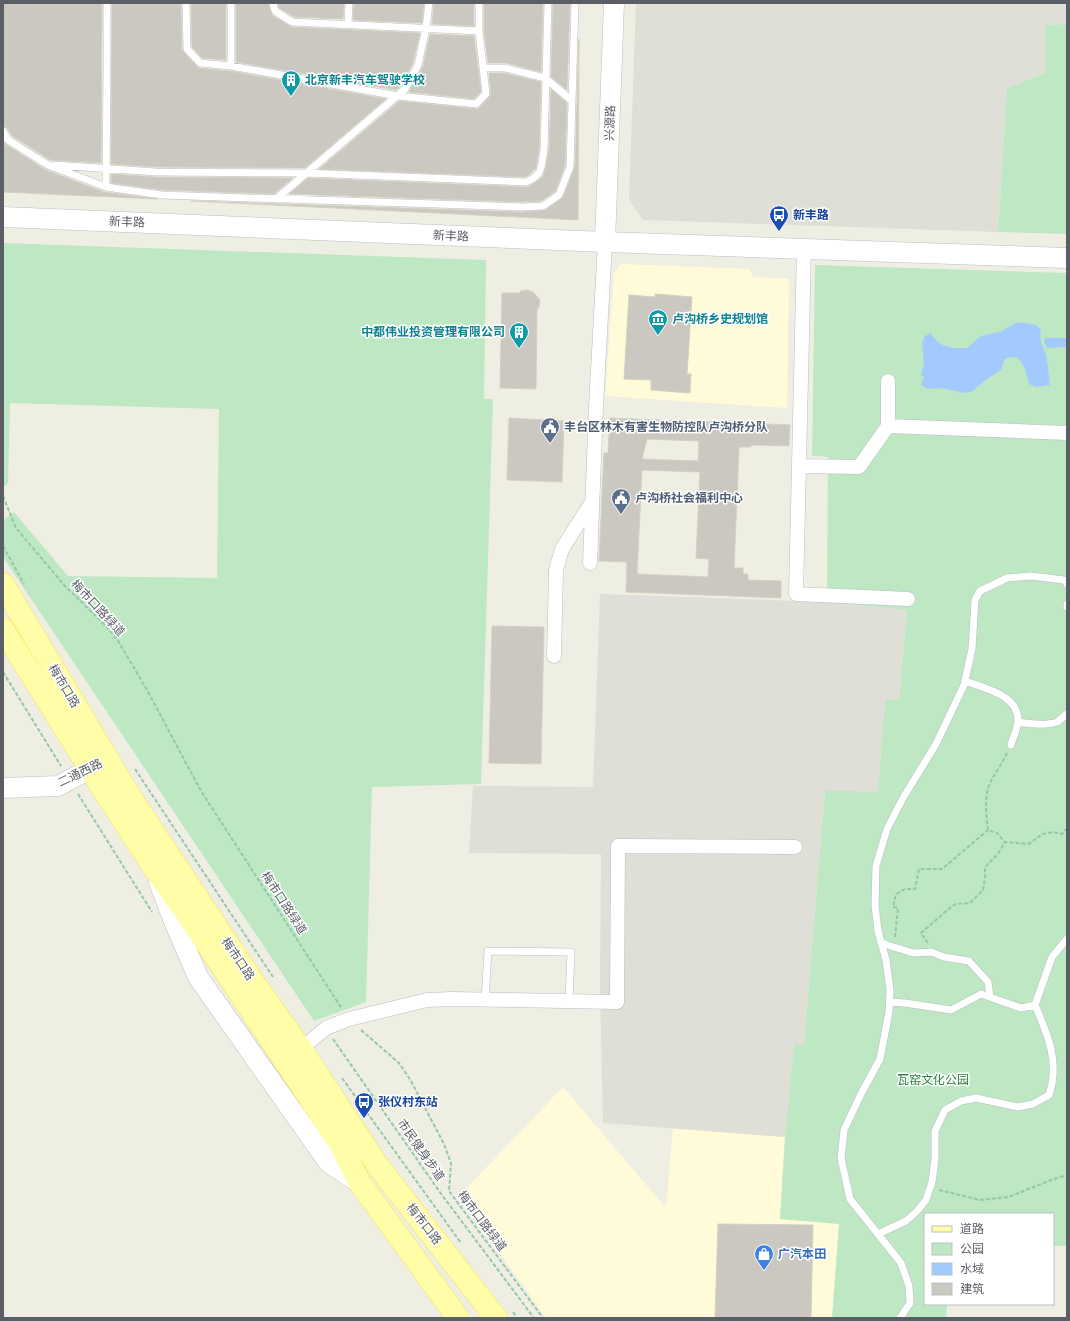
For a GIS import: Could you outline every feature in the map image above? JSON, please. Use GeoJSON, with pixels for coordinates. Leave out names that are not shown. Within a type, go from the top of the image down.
{"type":"FeatureCollection","features":[{"type":"Feature","properties":{"kind":"main road","name":"梅市口路"},"geometry":{"type":"LineString","coordinates":[[3,584],[154,868],[185,911],[339,1142],[360,1183],[458,1318]]}},
{"type":"Feature","properties":{"kind":"main road","name":"梅市口路"},"geometry":{"type":"LineString","coordinates":[[3,629],[23,661],[99,764],[134,801],[252,980],[301,1049],[378,1166],[504,1315]]}},
{"type":"Feature","properties":{"kind":"street","name":"兴源路"},"geometry":{"type":"LineString","coordinates":[[605,242],[614,3]]}},
{"type":"Feature","properties":{"kind":"street","name":"新丰路"},"geometry":{"type":"LineString","coordinates":[[3,217],[605,242],[1067,258]]}},
{"type":"Feature","properties":{"kind":"street"},"geometry":{"type":"LineString","coordinates":[[590,563],[605,242]]}},
{"type":"Feature","properties":{"kind":"street"},"geometry":{"type":"LineString","coordinates":[[804,249],[796,594],[908,599]]}},
{"type":"Feature","properties":{"kind":"street"},"geometry":{"type":"LineString","coordinates":[[799,466],[860,467],[888,426],[888,381]]}},
{"type":"Feature","properties":{"kind":"street"},"geometry":{"type":"LineString","coordinates":[[888,426],[1067,433]]}},
{"type":"Feature","properties":{"kind":"street"},"geometry":{"type":"LineString","coordinates":[[554,656],[556,570],[562,550],[592,502]]}},
{"type":"Feature","properties":{"kind":"street"},"geometry":{"type":"LineString","coordinates":[[3,641],[23,661]]}},
{"type":"Feature","properties":{"kind":"street","name":"二通西路"},"geometry":{"type":"LineString","coordinates":[[3,788],[58,786],[99,764]]}},
{"type":"Feature","properties":{"kind":"street"},"geometry":{"type":"LineString","coordinates":[[301,1049],[326,1028],[349,1019],[427,1000],[617,1002],[618,846],[794,847]]}},
{"type":"Feature","properties":{"kind":"lane"},"geometry":{"type":"LineString","coordinates":[[106,187],[107,3]]}},
{"type":"Feature","properties":{"kind":"lane"},"geometry":{"type":"LineString","coordinates":[[186,3],[187,49],[200,63],[231,66],[398,96],[476,104],[486,94],[479,30],[479,3]]}},
{"type":"Feature","properties":{"kind":"lane"},"geometry":{"type":"LineString","coordinates":[[231,3],[231,66]]}},
{"type":"Feature","properties":{"kind":"lane"},"geometry":{"type":"LineString","coordinates":[[273,3],[275,11],[292,22],[479,30]]}},
{"type":"Feature","properties":{"kind":"lane"},"geometry":{"type":"LineString","coordinates":[[348,24],[349,3]]}},
{"type":"Feature","properties":{"kind":"lane"},"geometry":{"type":"LineString","coordinates":[[276,199],[406,90],[418,65],[426,28],[429,3]]}},
{"type":"Feature","properties":{"kind":"lane"},"geometry":{"type":"LineString","coordinates":[[48,165],[156,172],[306,173],[526,182],[535,178],[540,170],[544,150],[548,3]]}},
{"type":"Feature","properties":{"kind":"lane"},"geometry":{"type":"LineString","coordinates":[[3,132],[8,140],[48,165],[106,187],[162,194],[276,199],[522,208],[543,206],[560,195],[570,167],[575,3]]}},
{"type":"Feature","properties":{"kind":"lane"},"geometry":{"type":"LineString","coordinates":[[483,68],[505,68],[545,78],[572,100]]}},
{"type":"Feature","properties":{"kind":"lane"},"geometry":{"type":"LineString","coordinates":[[900,1318],[910,1303],[909,1286],[901,1263],[850,1199],[841,1158],[844,1130],[880,1059],[889,1012],[890,990],[886,960],[878,931],[875,905],[876,866],[887,828],[902,798],[936,744],[964,685],[972,649],[975,600],[980,591],[1007,578],[1031,576],[1064,580],[1067,584]]}},
{"type":"Feature","properties":{"kind":"lane"},"geometry":{"type":"LineString","coordinates":[[965,680],[1004,696],[1017,709],[1018,722],[1010,744]]}},
{"type":"Feature","properties":{"kind":"lane"},"geometry":{"type":"LineString","coordinates":[[1018,722],[1048,724],[1057,721],[1067,714]]}},
{"type":"Feature","properties":{"kind":"lane"},"geometry":{"type":"LineString","coordinates":[[878,1234],[906,1221],[926,1200],[932,1182],[935,1159],[935,1131],[945,1110],[961,1101],[976,1098],[1018,1107],[1034,1104],[1049,1095],[1053,1082],[1054,1067],[1044,1025],[1035,1005],[1052,957],[1067,939]]}},
{"type":"Feature","properties":{"kind":"lane"},"geometry":{"type":"LineString","coordinates":[[881,941],[913,953],[931,952],[944,957],[969,961],[988,982],[990,997]]}},
{"type":"Feature","properties":{"kind":"lane"},"geometry":{"type":"LineString","coordinates":[[485,1000],[488,951],[572,952],[568,1001]]}},
{"type":"Feature","properties":{"kind":"lane"},"geometry":{"type":"LineString","coordinates":[[890,1002],[951,1010],[981,994],[1021,1008],[1035,1005]]}},
{"type":"Feature","properties":{"kind":"path","name":"梅市口路绿道"},"geometry":{"type":"LineString","coordinates":[[3,496],[16,528],[65,586],[104,624],[117,639],[201,791],[349,1019],[399,1063],[411,1081],[444,1144],[451,1163],[449,1191],[543,1318]]}},
{"type":"Feature","properties":{"kind":"path"},"geometry":{"type":"LineString","coordinates":[[3,546],[26,587]]}},
{"type":"Feature","properties":{"kind":"path"},"geometry":{"type":"LineString","coordinates":[[3,672],[154,914]]}},
{"type":"Feature","properties":{"kind":"path"},"geometry":{"type":"LineString","coordinates":[[988,830],[986,796],[990,783],[1002,764],[1010,744]]}},
{"type":"Feature","properties":{"kind":"path"},"geometry":{"type":"LineString","coordinates":[[135,769],[275,981]]}},
{"type":"Feature","properties":{"kind":"path"},"geometry":{"type":"LineString","coordinates":[[988,830],[997,833],[1005,842],[1029,844],[1041,835],[1051,831],[1062,834],[1067,828]]}},
{"type":"Feature","properties":{"kind":"path"},"geometry":{"type":"LineString","coordinates":[[881,941],[894,940],[898,908],[892,907],[896,894],[905,889],[915,889],[919,869],[942,869],[988,830]]}},
{"type":"Feature","properties":{"kind":"path"},"geometry":{"type":"LineString","coordinates":[[931,952],[929,944],[921,933],[951,907],[956,904],[970,903],[983,890],[985,867],[998,854],[1005,842]]}},
{"type":"Feature","properties":{"kind":"path","name":"市民健身步道"},"geometry":{"type":"LineString","coordinates":[[326,1028],[439,1191],[534,1318]]}},
{"type":"Feature","properties":{"kind":"path"},"geometry":{"type":"LineString","coordinates":[[341,1077],[465,1248]]}},
{"type":"Feature","properties":{"kind":"path"},"geometry":{"type":"LineString","coordinates":[[930,1188],[980,1200],[1009,1197],[1067,1175]]}},
{"type":"Feature","properties":{"kind":"path"},"geometry":{"type":"LineString","coordinates":[[504,1315],[517,1318]]}},
{"type":"Feature","properties":{"kind":"shaded area"},"geometry":{"type":"Polygon","coordinates":[[[636,3],[1067,3],[1067,24],[1045,25],[1046,73],[1007,88],[998,232],[643,220],[629,200],[636,3]]]}},
{"type":"Feature","properties":{"kind":"shaded area"},"geometry":{"type":"Polygon","coordinates":[[[621,264],[749,269],[753,277],[789,279],[787,408],[605,396],[614,274],[621,264]]]}},
{"type":"Feature","properties":{"kind":"shaded area"},"geometry":{"type":"Polygon","coordinates":[[[600,594],[827,602],[907,610],[899,701],[885,700],[878,792],[825,790],[804,1045],[794,1045],[785,1137],[603,1123],[600,988],[601,854],[469,853],[473,786],[593,787],[600,594]]]}},
{"type":"Feature","properties":{"kind":"shaded area"},"geometry":{"type":"Polygon","coordinates":[[[563,1087],[666,1208],[673,1128],[785,1137],[780,1219],[839,1224],[832,1318],[546,1318],[459,1196],[563,1087]]]}},
{"type":"Feature","properties":{"kind":"green space"},"geometry":{"type":"Polygon","coordinates":[[[1067,24],[1067,234],[998,232],[1007,88],[1046,73],[1045,25],[1067,24]]]}},
{"type":"Feature","properties":{"kind":"green space"},"geometry":{"type":"Polygon","coordinates":[[[3,243],[486,260],[484,399],[493,399],[481,784],[372,787],[366,1002],[314,1021],[3,557],[3,520],[14,512],[68,576],[217,578],[219,409],[10,403],[8,483],[3,488],[3,243]]]}},
{"type":"Feature","properties":{"kind":"green space","name":"瓦窑文化公园"},"geometry":{"type":"Polygon","coordinates":[[[815,265],[1067,273],[1067,1246],[1054,1246],[1054,1213],[924,1213],[924,1305],[947,1305],[946,1318],[832,1318],[839,1224],[780,1219],[785,1137],[794,1045],[804,1045],[825,790],[878,792],[885,700],[899,700],[907,610],[827,602],[828,457],[812,456],[815,265]]]}},
{"type":"Feature","properties":{"kind":"water"},"geometry":{"type":"Polygon","coordinates":[[[1018,322],[1036,325],[1041,330],[1041,341],[1046,355],[1050,385],[1036,387],[1029,384],[1025,368],[1016,357],[1011,357],[1005,359],[1001,370],[973,391],[963,393],[942,388],[926,388],[921,385],[924,378],[921,374],[924,364],[922,343],[925,336],[931,333],[942,345],[956,348],[967,348],[981,336],[1002,331],[1018,322]]]}},
{"type":"Feature","properties":{"kind":"water"},"geometry":{"type":"Polygon","coordinates":[[[1045,338],[1067,338],[1067,347],[1047,348],[1044,342],[1045,338]]]}},
{"type":"Feature","properties":{"kind":"building"},"geometry":{"type":"Polygon","coordinates":[[[3,3],[102,3],[101,163],[50,160],[12,136],[7,128],[3,126],[3,3]]]}},
{"type":"Feature","properties":{"kind":"building"},"geometry":{"type":"Polygon","coordinates":[[[112,3],[181,3],[182,50],[199,68],[230,71],[386,99],[305,168],[156,167],[111,164],[112,3]]]}},
{"type":"Feature","properties":{"kind":"building"},"geometry":{"type":"Polygon","coordinates":[[[191,3],[226,3],[226,60],[202,58],[192,47],[191,3]]]}},
{"type":"Feature","properties":{"kind":"building"},"geometry":{"type":"Polygon","coordinates":[[[236,3],[268,3],[272,15],[292,27],[420,33],[413,63],[401,86],[396,90],[236,62],[236,3]]]}},
{"type":"Feature","properties":{"kind":"building"},"geometry":{"type":"Polygon","coordinates":[[[278,3],[344,3],[343,19],[294,17],[279,8],[278,3]]]}},
{"type":"Feature","properties":{"kind":"building"},"geometry":{"type":"Polygon","coordinates":[[[354,3],[424,3],[422,23],[353,20],[354,3]]]}},
{"type":"Feature","properties":{"kind":"building"},"geometry":{"type":"Polygon","coordinates":[[[434,3],[474,3],[474,26],[432,24],[434,3]]]}},
{"type":"Feature","properties":{"kind":"building"},"geometry":{"type":"Polygon","coordinates":[[[484,3],[543,3],[541,72],[506,63],[488,63],[484,31],[484,3]]]}},
{"type":"Feature","properties":{"kind":"building"},"geometry":{"type":"Polygon","coordinates":[[[553,3],[570,3],[567,90],[551,77],[553,3]]]}},
{"type":"Feature","properties":{"kind":"building"},"geometry":{"type":"Polygon","coordinates":[[[430,34],[474,36],[481,92],[474,99],[409,92],[423,66],[430,34]]]}},
{"type":"Feature","properties":{"kind":"building"},"geometry":{"type":"Polygon","coordinates":[[[579,39],[578,220],[191,201],[522,212],[545,210],[563,197],[575,167],[579,39]]]}},
{"type":"Feature","properties":{"kind":"building"},"geometry":{"type":"Polygon","coordinates":[[[489,73],[504,73],[541,82],[539,150],[536,168],[529,175],[525,177],[319,169],[399,101],[478,109],[491,95],[489,73]]]}},
{"type":"Feature","properties":{"kind":"building"},"geometry":{"type":"Polygon","coordinates":[[[551,89],[567,103],[565,166],[555,192],[541,201],[522,202],[289,194],[308,178],[528,187],[543,176],[546,167],[549,150],[551,89]]]}},
{"type":"Feature","properties":{"kind":"building"},"geometry":{"type":"Polygon","coordinates":[[[3,141],[5,144],[46,170],[104,192],[157,199],[3,192],[3,141]]]}},
{"type":"Feature","properties":{"kind":"building"},"geometry":{"type":"Polygon","coordinates":[[[111,174],[156,177],[293,178],[274,194],[162,190],[111,183],[111,174]]]}},
{"type":"Feature","properties":{"kind":"building","name":"中都伟业投资管理有限公司"},"geometry":{"type":"Polygon","coordinates":[[[527,290],[533,292],[540,300],[537,310],[536,389],[500,388],[502,293],[519,293],[527,290]]]}},
{"type":"Feature","properties":{"kind":"building","name":"卢沟桥乡史规划馆"},"geometry":{"type":"Polygon","coordinates":[[[655,294],[692,297],[687,374],[691,374],[690,393],[651,390],[651,380],[624,379],[629,295],[655,297],[655,294]]]}},
{"type":"Feature","properties":{"kind":"building","name":"丰台区林木有害生物防控队卢沟桥分队"},"geometry":{"type":"Polygon","coordinates":[[[509,418],[564,421],[562,482],[507,480],[509,418]]]}},
{"type":"Feature","properties":{"kind":"building","name":"卢沟桥社会福利中心"},"geometry":{"type":"Polygon","coordinates":[[[610,418],[790,425],[789,446],[751,445],[751,447],[739,447],[734,568],[743,568],[743,574],[748,574],[748,580],[781,581],[781,598],[626,592],[627,562],[599,561],[604,453],[608,453],[610,418]],[[647,439],[642,459],[698,461],[699,441],[647,439]],[[642,470],[637,574],[708,577],[709,559],[696,558],[700,472],[642,470]]]}},
{"type":"Feature","properties":{"kind":"building"},"geometry":{"type":"Polygon","coordinates":[[[492,626],[544,627],[541,764],[489,763],[492,626]]]}},
{"type":"Feature","properties":{"kind":"building","name":"广汽本田"},"geometry":{"type":"Polygon","coordinates":[[[718,1224],[813,1225],[811,1318],[715,1318],[718,1224]]]}},
{"type":"Feature","properties":{"kind":"place","name":"北京新丰汽车驾驶学校"},"geometry":{"type":"Point","coordinates":[291,97]}},
{"type":"Feature","properties":{"kind":"place","name":"新丰路"},"geometry":{"type":"Point","coordinates":[779,232]}},
{"type":"Feature","properties":{"kind":"place","name":"卢沟桥乡史规划馆"},"geometry":{"type":"Point","coordinates":[658,336]}},
{"type":"Feature","properties":{"kind":"place","name":"中都伟业投资管理有限公司"},"geometry":{"type":"Point","coordinates":[519,349]}},
{"type":"Feature","properties":{"kind":"place","name":"丰台区林木有害生物防控队卢沟桥分队"},"geometry":{"type":"Point","coordinates":[550,444]}},
{"type":"Feature","properties":{"kind":"place","name":"卢沟桥社会福利中心"},"geometry":{"type":"Point","coordinates":[621,515]}},
{"type":"Feature","properties":{"kind":"place","name":"张仪村东站"},"geometry":{"type":"Point","coordinates":[364,1119]}},
{"type":"Feature","properties":{"kind":"place","name":"广汽本田"},"geometry":{"type":"Point","coordinates":[764,1271]}}]}
